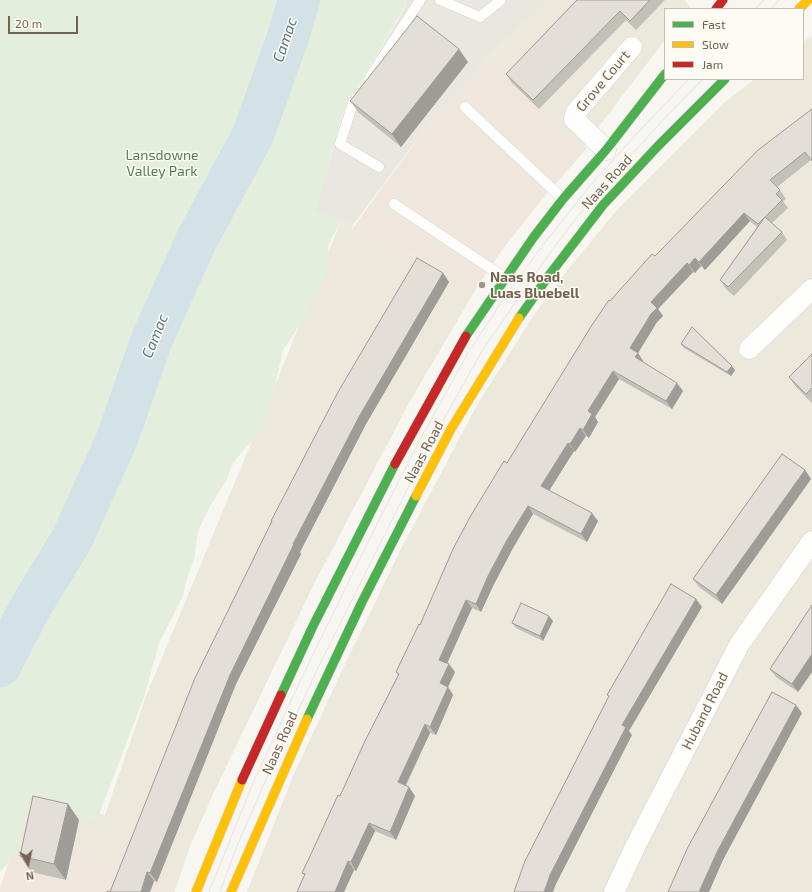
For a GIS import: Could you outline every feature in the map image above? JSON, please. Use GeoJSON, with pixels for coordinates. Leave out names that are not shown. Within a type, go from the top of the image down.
{"type":"FeatureCollection","features":[{"type":"Feature","properties":{"kind":"main road"},"geometry":{"type":"LineString","coordinates":[[717,8],[723,0]]}},
{"type":"Feature","properties":{"kind":"main road"},"geometry":{"type":"LineString","coordinates":[[800,8],[808,0]]}},
{"type":"Feature","properties":{"kind":"main road","name":"Naas Road"},"geometry":{"type":"LineString","coordinates":[[196,892],[240,785],[313,626],[388,477],[467,334],[505,278],[563,198],[606,150],[664,75]]}},
{"type":"Feature","properties":{"kind":"main road","name":"Naas Road"},"geometry":{"type":"LineString","coordinates":[[231,892],[323,682],[360,606],[451,429],[523,311],[603,205],[658,146],[724,80]]}},
{"type":"Feature","properties":{"kind":"street","name":"Grove Court"},"geometry":{"type":"LineString","coordinates":[[606,150],[574,119],[576,112],[632,47]]}},
{"type":"Feature","properties":{"kind":"street"},"geometry":{"type":"LineString","coordinates":[[749,349],[812,289]]}},
{"type":"Feature","properties":{"kind":"street","name":"Huband Road"},"geometry":{"type":"LineString","coordinates":[[614,892],[636,845],[739,645],[812,541]]}},
{"type":"Feature","properties":{"kind":"lane"},"geometry":{"type":"LineString","coordinates":[[379,167],[340,144],[353,103],[420,0]]}},
{"type":"Feature","properties":{"kind":"lane"},"geometry":{"type":"LineString","coordinates":[[440,0],[480,17],[500,0]]}},
{"type":"Feature","properties":{"kind":"lane"},"geometry":{"type":"LineString","coordinates":[[465,107],[563,198]]}},
{"type":"Feature","properties":{"kind":"lane"},"geometry":{"type":"LineString","coordinates":[[394,204],[505,278]]}},
{"type":"Feature","properties":{"kind":"shaded area"},"geometry":{"type":"Polygon","coordinates":[[[407,0],[548,0],[487,59],[428,125],[353,225],[315,212],[343,115],[407,4],[407,0]]]}},
{"type":"Feature","properties":{"kind":"shaded area"},"geometry":{"type":"Polygon","coordinates":[[[548,0],[685,0],[690,8],[664,8],[664,41],[584,146],[487,59],[548,0]]]}},
{"type":"Feature","properties":{"kind":"shaded area"},"geometry":{"type":"Polygon","coordinates":[[[812,36],[812,892],[247,892],[293,776],[400,551],[478,403],[534,315],[565,273],[617,210],[725,102],[754,80],[804,80],[804,41],[812,36]]]}},
{"type":"Feature","properties":{"kind":"shaded area"},"geometry":{"type":"Polygon","coordinates":[[[487,59],[587,148],[538,204],[499,254],[476,289],[453,273],[352,229],[428,125],[487,59]]]}},
{"type":"Feature","properties":{"kind":"shaded area"},"geometry":{"type":"Polygon","coordinates":[[[341,221],[353,225],[352,229],[453,273],[476,289],[410,401],[313,586],[214,792],[191,844],[175,890],[126,872],[74,846],[82,810],[105,815],[146,696],[279,376],[341,221]]]}},
{"type":"Feature","properties":{"kind":"shaded area"},"geometry":{"type":"Polygon","coordinates":[[[31,801],[82,810],[74,846],[126,872],[175,890],[175,892],[0,892],[0,887],[31,801]]]}},
{"type":"Feature","properties":{"kind":"green space","name":"Lansdowne Valley Park"},"geometry":{"type":"Polygon","coordinates":[[[0,0],[407,0],[407,3],[342,115],[316,212],[341,221],[328,246],[329,261],[325,280],[312,299],[304,319],[283,350],[272,400],[262,425],[251,442],[233,463],[226,481],[209,508],[198,531],[194,560],[188,575],[183,596],[159,643],[144,697],[97,820],[40,806],[26,815],[19,851],[0,872],[0,0]]]}},
{"type":"Feature","properties":{"kind":"building"},"geometry":{"type":"Polygon","coordinates":[[[577,0],[650,0],[630,21],[620,11],[533,100],[506,74],[577,0]]]}},
{"type":"Feature","properties":{"kind":"building"},"geometry":{"type":"Polygon","coordinates":[[[417,16],[459,49],[392,134],[350,101],[417,16]]]}},
{"type":"Feature","properties":{"kind":"building"},"geometry":{"type":"Polygon","coordinates":[[[812,109],[812,161],[805,152],[770,180],[780,190],[776,194],[782,200],[758,224],[744,213],[699,262],[695,258],[689,265],[687,263],[651,302],[657,308],[651,314],[630,348],[638,353],[635,357],[677,383],[666,401],[613,371],[588,411],[592,414],[583,430],[580,428],[570,444],[568,443],[541,486],[592,513],[581,534],[528,506],[507,540],[488,576],[476,604],[466,600],[439,660],[449,664],[440,683],[448,687],[430,727],[425,724],[398,782],[409,787],[390,832],[369,823],[351,862],[348,861],[335,892],[297,892],[305,874],[302,873],[338,795],[340,796],[365,741],[399,674],[396,672],[419,624],[420,625],[453,549],[470,517],[504,461],[507,463],[592,325],[609,300],[610,301],[652,254],[655,256],[758,150],[812,109]]]}},
{"type":"Feature","properties":{"kind":"building"},"geometry":{"type":"Polygon","coordinates":[[[765,217],[782,232],[728,287],[720,280],[765,217]]]}},
{"type":"Feature","properties":{"kind":"building"},"geometry":{"type":"Polygon","coordinates":[[[417,258],[443,273],[360,415],[293,544],[230,675],[150,873],[147,872],[141,892],[110,892],[195,678],[271,521],[338,392],[417,258]]]}},
{"type":"Feature","properties":{"kind":"building"},"geometry":{"type":"Polygon","coordinates":[[[692,327],[732,366],[727,372],[681,344],[692,327]]]}},
{"type":"Feature","properties":{"kind":"building"},"geometry":{"type":"Polygon","coordinates":[[[812,354],[812,388],[806,394],[789,377],[812,354]]]}},
{"type":"Feature","properties":{"kind":"building"},"geometry":{"type":"Polygon","coordinates":[[[782,454],[805,470],[716,595],[693,579],[782,454]]]}},
{"type":"Feature","properties":{"kind":"building"},"geometry":{"type":"Polygon","coordinates":[[[671,584],[696,599],[622,725],[626,727],[550,875],[544,892],[514,892],[525,861],[609,696],[607,695],[671,584]]]}},
{"type":"Feature","properties":{"kind":"building"},"geometry":{"type":"Polygon","coordinates":[[[521,603],[549,616],[540,636],[512,623],[521,603]]]}},
{"type":"Feature","properties":{"kind":"building"},"geometry":{"type":"Polygon","coordinates":[[[812,605],[812,654],[792,684],[770,669],[812,605]]]}},
{"type":"Feature","properties":{"kind":"building"},"geometry":{"type":"Polygon","coordinates":[[[772,692],[796,705],[717,852],[699,892],[668,892],[688,847],[772,692]]]}},
{"type":"Feature","properties":{"kind":"building"},"geometry":{"type":"Polygon","coordinates":[[[33,796],[68,804],[54,864],[20,856],[33,796]]]}},
{"type":"Feature","properties":{"kind":"waterway","name":"Camac"},"geometry":{"type":"LineString","coordinates":[[0,666],[30,608],[72,539],[117,439],[152,339],[197,239],[253,135],[288,37],[299,0]]}},
{"type":"Feature","properties":{"kind":"tram line"},"geometry":{"type":"LineString","coordinates":[[756,8],[764,0]]}},
{"type":"Feature","properties":{"kind":"tram line"},"geometry":{"type":"LineString","coordinates":[[772,8],[779,0]]}},
{"type":"Feature","properties":{"kind":"tram line"},"geometry":{"type":"LineString","coordinates":[[209,892],[253,783],[301,679],[421,438],[468,353],[509,291],[589,187],[640,130],[688,80]]}},
{"type":"Feature","properties":{"kind":"tram line"},"geometry":{"type":"LineString","coordinates":[[220,892],[237,846],[267,777],[318,668],[429,446],[483,349],[555,246],[578,216],[664,119],[702,80]]}},
{"type":"Feature","properties":{"kind":"traffic: fast"},"geometry":{"type":"LineString","coordinates":[[466,336],[533,238],[563,199],[606,150],[664,75]]}},
{"type":"Feature","properties":{"kind":"traffic: fast"},"geometry":{"type":"LineString","coordinates":[[519,318],[550,274],[603,205],[658,146],[724,80]]}},
{"type":"Feature","properties":{"kind":"traffic: fast"},"geometry":{"type":"LineString","coordinates":[[281,695],[313,626],[395,464]]}},
{"type":"Feature","properties":{"kind":"traffic: fast"},"geometry":{"type":"LineString","coordinates":[[307,719],[362,602],[416,496]]}},
{"type":"Feature","properties":{"kind":"traffic: slow"},"geometry":{"type":"LineString","coordinates":[[800,8],[808,0]]}},
{"type":"Feature","properties":{"kind":"traffic: slow"},"geometry":{"type":"LineString","coordinates":[[416,496],[451,429],[519,318]]}},
{"type":"Feature","properties":{"kind":"traffic: slow"},"geometry":{"type":"LineString","coordinates":[[231,892],[307,719]]}},
{"type":"Feature","properties":{"kind":"traffic: slow"},"geometry":{"type":"LineString","coordinates":[[196,892],[242,780]]}},
{"type":"Feature","properties":{"kind":"traffic: jam"},"geometry":{"type":"LineString","coordinates":[[717,8],[723,0]]}},
{"type":"Feature","properties":{"kind":"traffic: jam"},"geometry":{"type":"LineString","coordinates":[[395,464],[466,336]]}},
{"type":"Feature","properties":{"kind":"traffic: jam"},"geometry":{"type":"LineString","coordinates":[[242,780],[281,695]]}},
{"type":"Feature","properties":{"kind":"place","name":"Naas Road, Luas Bluebell"},"geometry":{"type":"Point","coordinates":[482,285]}}]}
